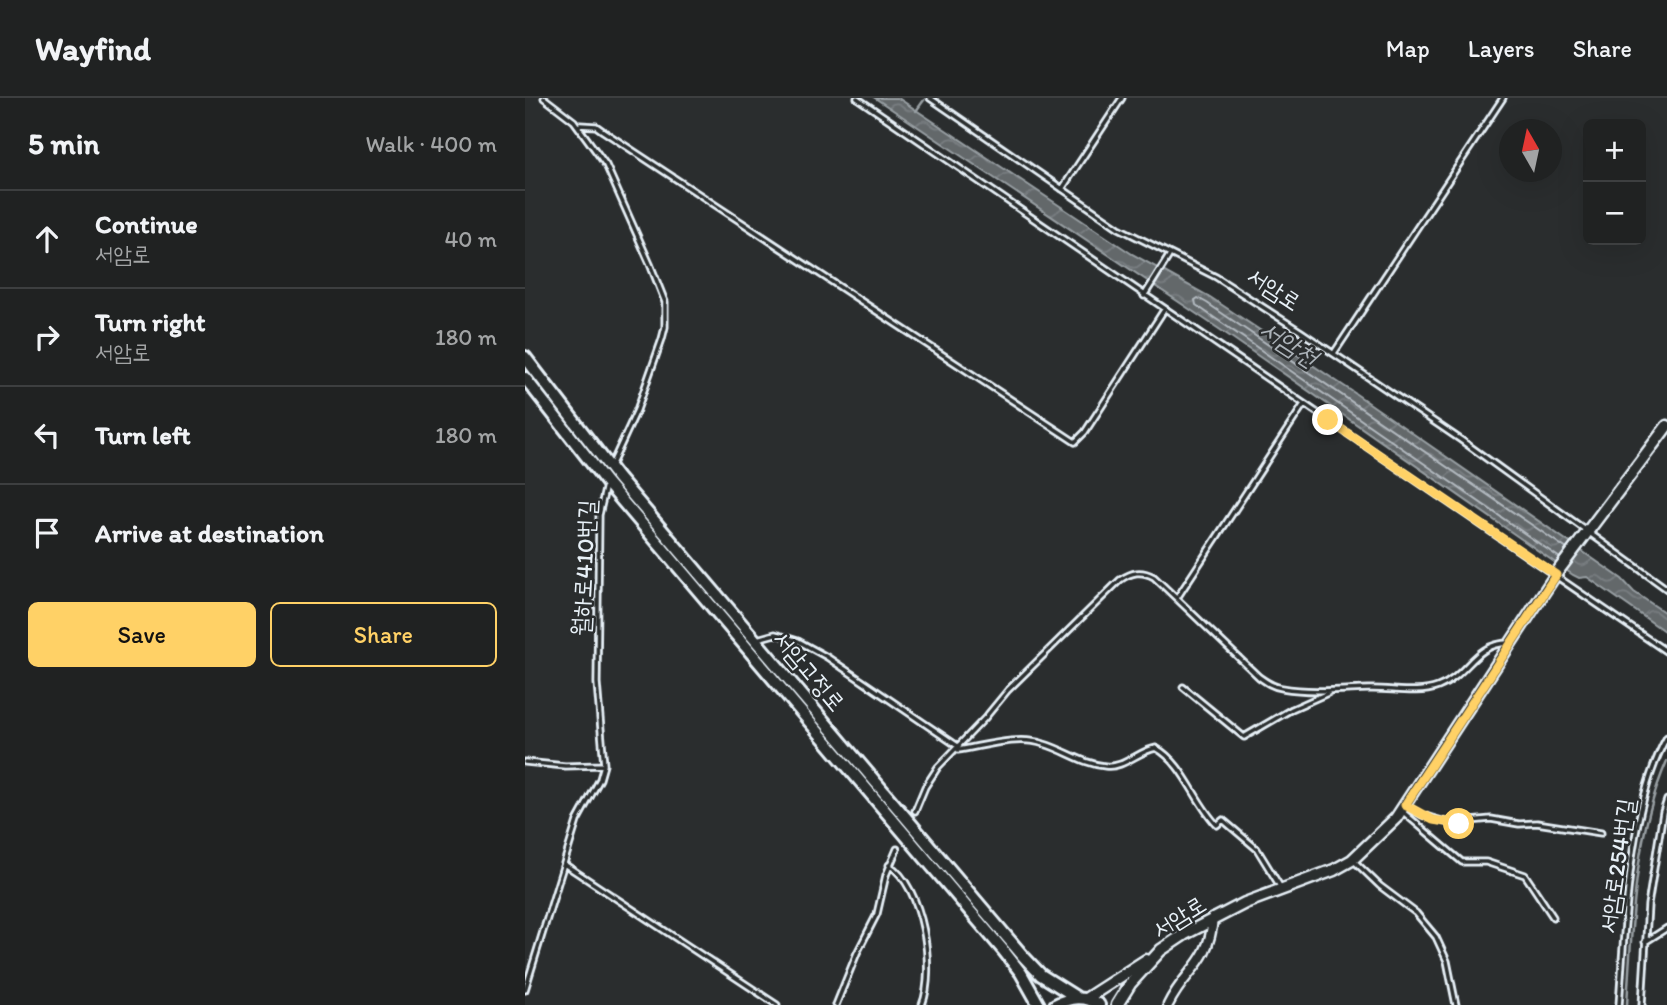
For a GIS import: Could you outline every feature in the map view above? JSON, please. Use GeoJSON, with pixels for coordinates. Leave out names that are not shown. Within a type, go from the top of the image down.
{"type":"FeatureCollection","features":[{"type":"Feature","properties":{"kind":"main road","name":"서암고정로"},"geometry":{"type":"LineString","coordinates":[[525,357],[610,468],[1023,956],[1041,975],[1099,1005]]}},
{"type":"Feature","properties":{"kind":"main road","name":"서암고정로"},"geometry":{"type":"LineString","coordinates":[[525,378],[607,483],[1003,950],[1021,973],[1038,1005]]}},
{"type":"Feature","properties":{"kind":"main road"},"geometry":{"type":"LineString","coordinates":[[1055,1005],[1081,998]]}},
{"type":"Feature","properties":{"kind":"street","name":"서암로"},"geometry":{"type":"LineString","coordinates":[[1117,1005],[1130,984],[1161,950],[1213,918],[1308,882],[1352,860],[1374,841],[1403,808],[1557,573],[1667,426]]}},
{"type":"Feature","properties":{"kind":"street"},"geometry":{"type":"LineString","coordinates":[[1168,1005],[1173,994],[1204,956],[1212,933],[1213,918]]}},
{"type":"Feature","properties":{"kind":"street"},"geometry":{"type":"LineString","coordinates":[[1081,998],[1161,950]]}},
{"type":"Feature","properties":{"kind":"lane","name":"월하로410번길"},"geometry":{"type":"LineString","coordinates":[[525,990],[577,821],[600,779],[604,765],[597,683],[599,514],[610,468],[637,410],[665,327],[664,302],[606,165],[578,125],[544,98]]}},
{"type":"Feature","properties":{"kind":"lane"},"geometry":{"type":"LineString","coordinates":[[857,98],[1164,310],[1557,573],[1667,652]]}},
{"type":"Feature","properties":{"kind":"lane","name":"서암로"},"geometry":{"type":"LineString","coordinates":[[930,98],[1119,229],[1168,258],[1216,277],[1333,353],[1461,440],[1667,589]]}},
{"type":"Feature","properties":{"kind":"lane"},"geometry":{"type":"LineString","coordinates":[[1062,189],[1122,98]]}},
{"type":"Feature","properties":{"kind":"lane"},"geometry":{"type":"LineString","coordinates":[[1333,353],[1503,98]]}},
{"type":"Feature","properties":{"kind":"lane"},"geometry":{"type":"LineString","coordinates":[[578,125],[596,126],[1075,442],[1085,432],[1164,310]]}},
{"type":"Feature","properties":{"kind":"lane"},"geometry":{"type":"LineString","coordinates":[[1144,296],[1168,258]]}},
{"type":"Feature","properties":{"kind":"lane"},"geometry":{"type":"LineString","coordinates":[[1177,598],[1304,404]]}},
{"type":"Feature","properties":{"kind":"lane"},"geometry":{"type":"LineString","coordinates":[[915,811],[931,777],[1008,690],[1120,580],[1133,573],[1146,573],[1154,577],[1269,685],[1280,688],[1329,692],[1367,689],[1425,691],[1437,688],[1460,673],[1487,647],[1496,643],[1511,643]]}},
{"type":"Feature","properties":{"kind":"lane"},"geometry":{"type":"LineString","coordinates":[[755,639],[775,634],[798,641],[827,657],[957,749],[1029,741],[1107,767],[1156,748],[1174,765],[1207,815],[1217,825],[1223,820],[1257,849],[1282,890]]}},
{"type":"Feature","properties":{"kind":"lane"},"geometry":{"type":"LineString","coordinates":[[1182,687],[1244,737],[1291,709],[1329,692]]}},
{"type":"Feature","properties":{"kind":"lane","name":"서암로254번길"},"geometry":{"type":"LineString","coordinates":[[1619,1005],[1629,887],[1639,814],[1667,737]]}},
{"type":"Feature","properties":{"kind":"lane"},"geometry":{"type":"LineString","coordinates":[[525,762],[565,766],[604,765]]}},
{"type":"Feature","properties":{"kind":"lane"},"geometry":{"type":"LineString","coordinates":[[1642,1005],[1652,873],[1667,800]]}},
{"type":"Feature","properties":{"kind":"lane"},"geometry":{"type":"LineString","coordinates":[[1403,808],[1449,823],[1491,819],[1520,824],[1537,822],[1601,833]]}},
{"type":"Feature","properties":{"kind":"lane"},"geometry":{"type":"LineString","coordinates":[[1403,808],[1462,862],[1486,862],[1525,875],[1553,917]]}},
{"type":"Feature","properties":{"kind":"lane"},"geometry":{"type":"LineString","coordinates":[[836,1005],[857,953],[877,914],[889,865],[897,849]]}},
{"type":"Feature","properties":{"kind":"lane"},"geometry":{"type":"LineString","coordinates":[[1352,860],[1380,886],[1416,913],[1436,937],[1447,961],[1456,1005]]}},
{"type":"Feature","properties":{"kind":"lane"},"geometry":{"type":"LineString","coordinates":[[564,864],[777,1005]]}},
{"type":"Feature","properties":{"kind":"lane"},"geometry":{"type":"LineString","coordinates":[[889,865],[898,871],[908,886],[926,942],[929,984],[922,1005]]}},
{"type":"Feature","properties":{"kind":"lane"},"geometry":{"type":"LineString","coordinates":[[1645,942],[1667,928]]}},
{"type":"Feature","properties":{"kind":"water"},"geometry":{"type":"Polygon","coordinates":[[[875,98],[898,98],[1132,254],[1210,297],[1356,394],[1622,579],[1634,592],[1667,614],[1667,633],[1587,577],[1579,578],[1573,575],[1231,337],[875,98]]]}},
{"type":"Feature","properties":{"kind":"waterway"},"geometry":{"type":"LineString","coordinates":[[916,111],[924,100]]}},
{"type":"Feature","properties":{"kind":"waterway"},"geometry":{"type":"LineString","coordinates":[[1627,1005],[1633,912],[1641,850],[1656,790],[1667,761]]}},
{"type":"Feature","properties":{"kind":"route"},"geometry":{"type":"LineString","coordinates":[[1328,420],[1556,575],[1405,805],[1433,820],[1459,824]]}},
{"type":"Feature","properties":{"kind":"water label","name":"서암천"},"geometry":{"type":"Point","coordinates":[1289,343]}}]}
